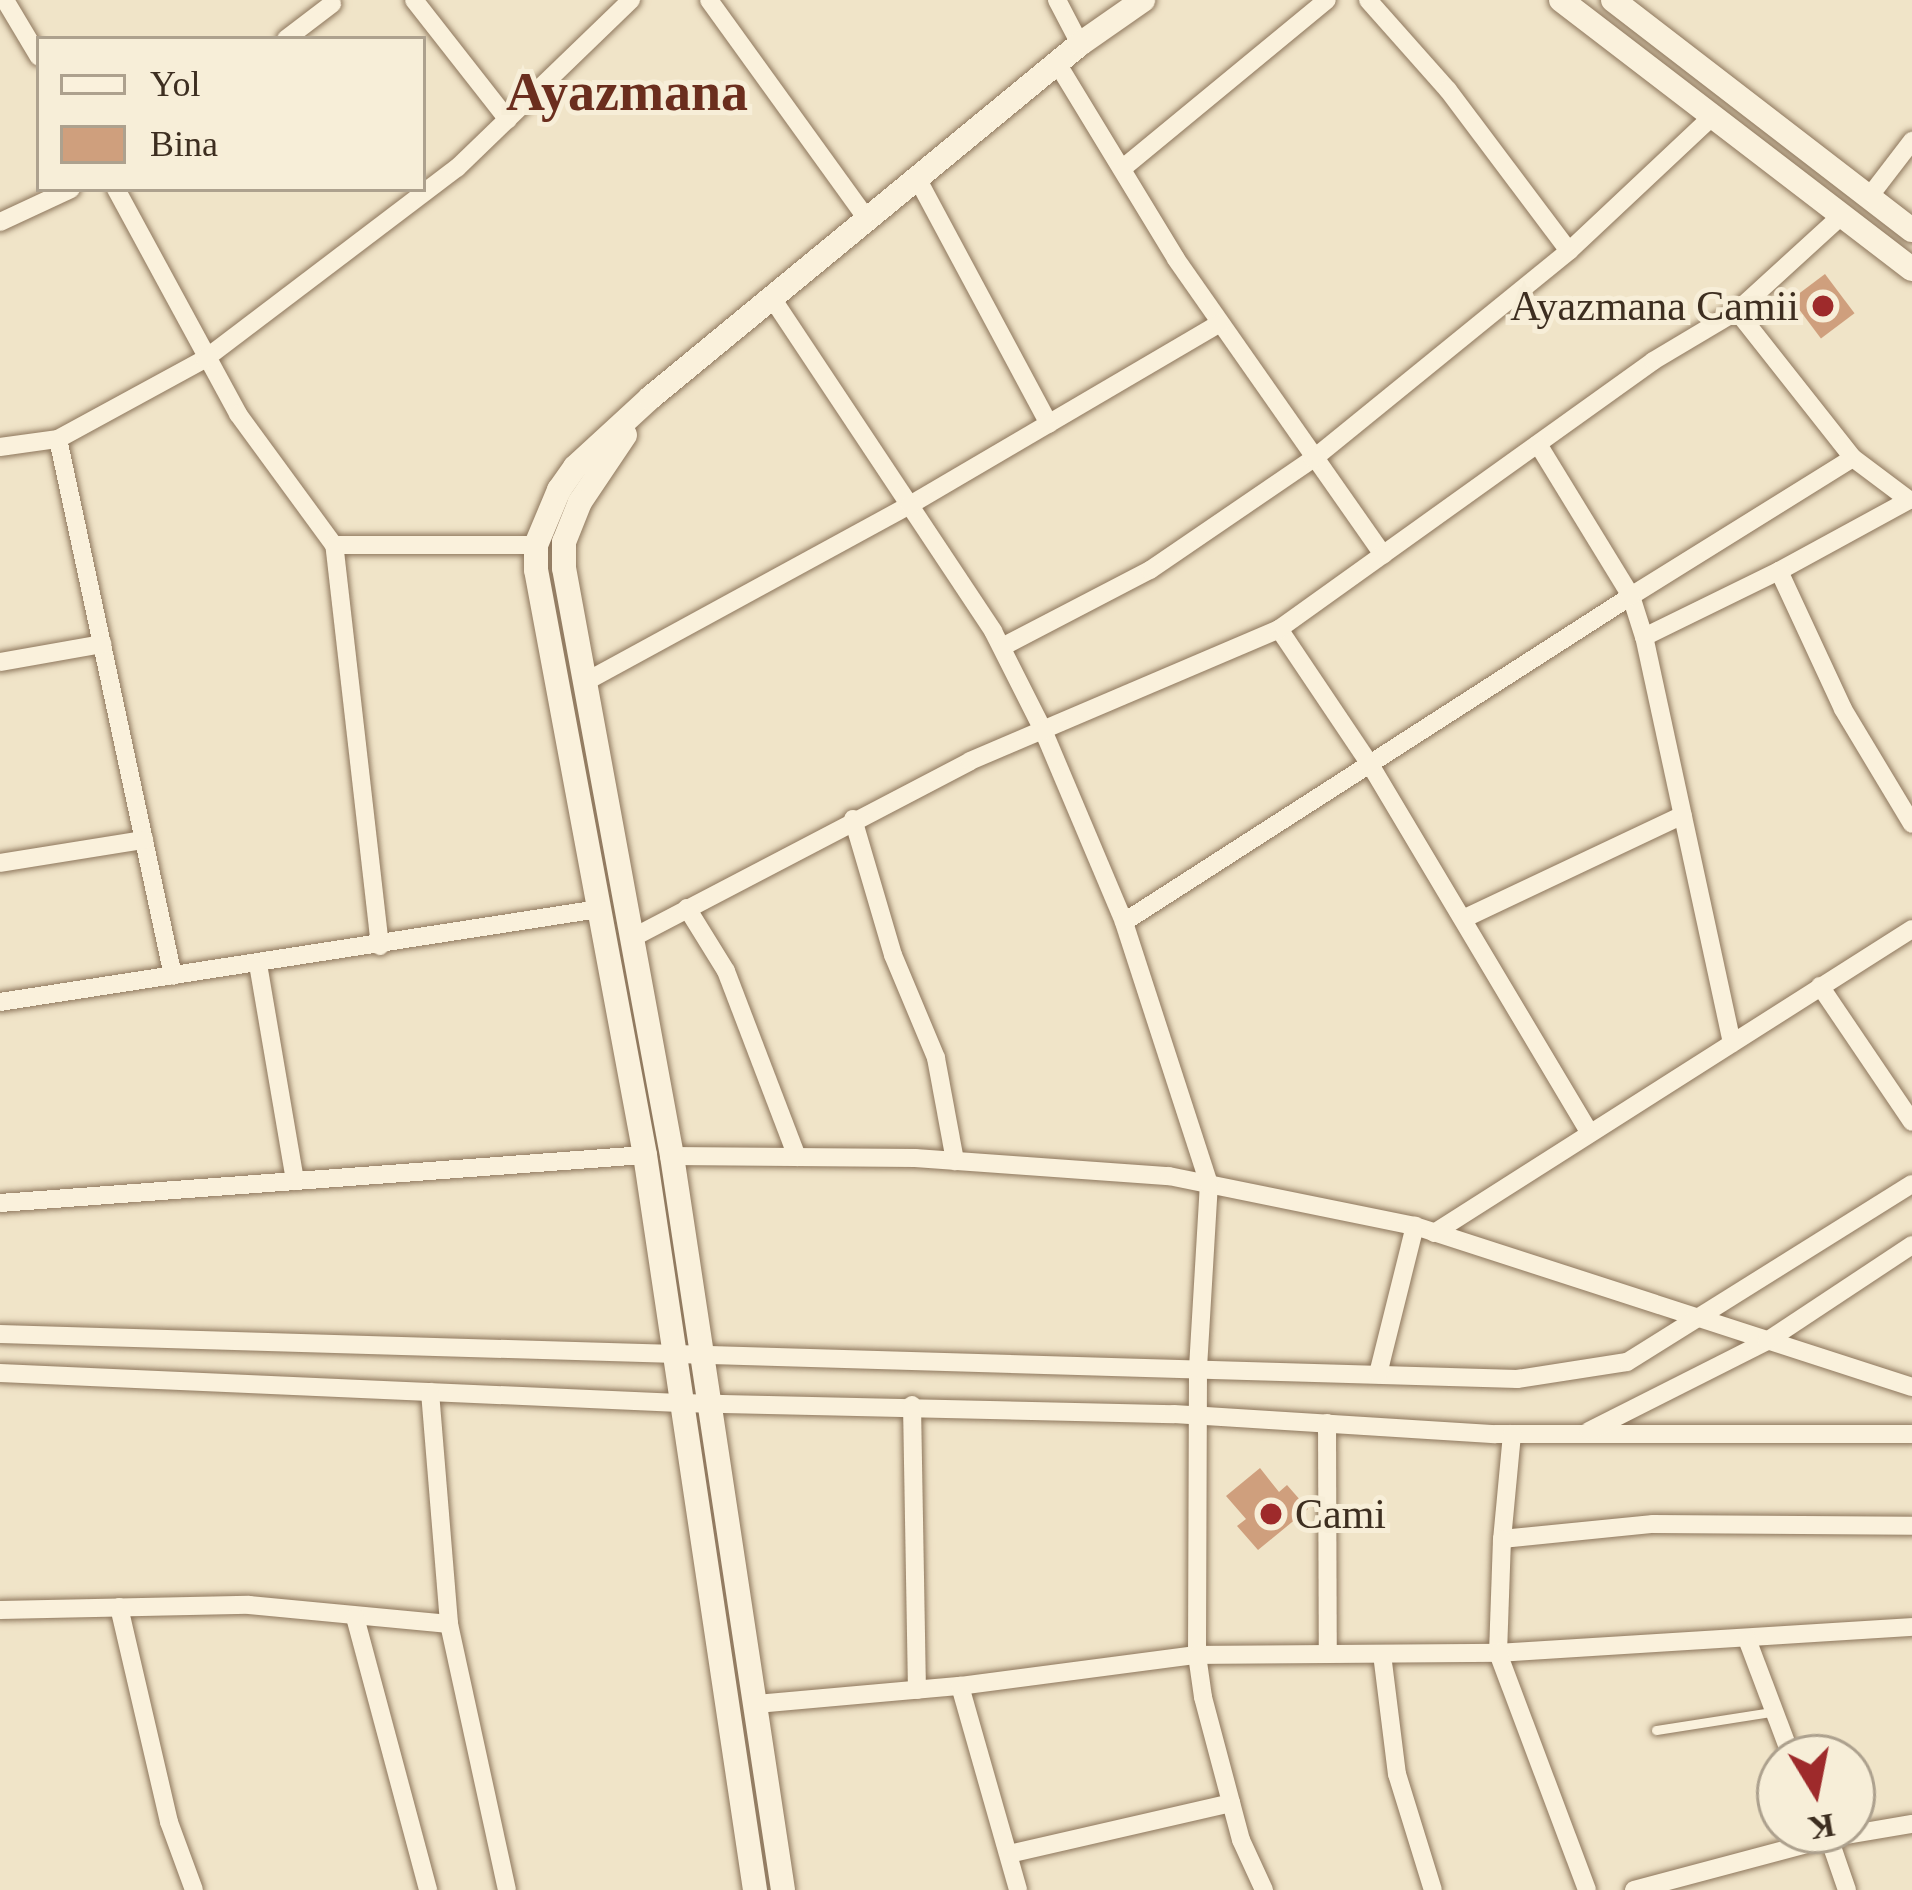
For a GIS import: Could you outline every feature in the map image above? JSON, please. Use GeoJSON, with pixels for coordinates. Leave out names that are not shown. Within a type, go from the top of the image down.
{"type":"FeatureCollection","features":[{"type":"Feature","properties":{"kind":"main road"},"geometry":{"type":"LineString","coordinates":[[755,1890],[645,1155],[536,570],[536,545],[559,490],[575,467],[650,398],[1080,44],[1143,0]]}},
{"type":"Feature","properties":{"kind":"main road"},"geometry":{"type":"LineString","coordinates":[[1561,0],[1912,269]]}},
{"type":"Feature","properties":{"kind":"main road"},"geometry":{"type":"LineString","coordinates":[[1613,0],[1912,230]]}},
{"type":"Feature","properties":{"kind":"main road"},"geometry":{"type":"LineString","coordinates":[[1807,189],[1825,163]]}},
{"type":"Feature","properties":{"kind":"main road"},"geometry":{"type":"LineString","coordinates":[[650,398],[580,502],[564,542],[704,1352],[783,1890]]}},
{"type":"Feature","properties":{"kind":"main road"},"geometry":{"type":"LineString","coordinates":[[606,942],[634,937]]}},
{"type":"Feature","properties":{"kind":"main road"},"geometry":{"type":"LineString","coordinates":[[645,1155],[672,1156]]}},
{"type":"Feature","properties":{"kind":"street"},"geometry":{"type":"LineString","coordinates":[[5,0],[36,52]]}},
{"type":"Feature","properties":{"kind":"street"},"geometry":{"type":"LineString","coordinates":[[414,0],[508,120]]}},
{"type":"Feature","properties":{"kind":"street"},"geometry":{"type":"LineString","coordinates":[[426,191],[457,168],[631,0]]}},
{"type":"Feature","properties":{"kind":"street"},"geometry":{"type":"LineString","coordinates":[[709,0],[867,219]]}},
{"type":"Feature","properties":{"kind":"street"},"geometry":{"type":"LineString","coordinates":[[1057,0],[1080,44]]}},
{"type":"Feature","properties":{"kind":"street"},"geometry":{"type":"LineString","coordinates":[[1123,168],[1327,0]]}},
{"type":"Feature","properties":{"kind":"street"},"geometry":{"type":"LineString","coordinates":[[1368,0],[1448,90],[1569,251]]}},
{"type":"Feature","properties":{"kind":"street"},"geometry":{"type":"LineString","coordinates":[[290,36],[334,1]]}},
{"type":"Feature","properties":{"kind":"street"},"geometry":{"type":"LineString","coordinates":[[1057,63],[1220,323],[1382,555]]}},
{"type":"Feature","properties":{"kind":"street"},"geometry":{"type":"LineString","coordinates":[[1001,647],[1150,570],[1313,459],[1569,251],[1712,116]]}},
{"type":"Feature","properties":{"kind":"street"},"geometry":{"type":"LineString","coordinates":[[1869,197],[1912,141]]}},
{"type":"Feature","properties":{"kind":"street"},"geometry":{"type":"LineString","coordinates":[[917,178],[1049,424]]}},
{"type":"Feature","properties":{"kind":"street"},"geometry":{"type":"LineString","coordinates":[[0,222],[65,192]]}},
{"type":"Feature","properties":{"kind":"street"},"geometry":{"type":"LineString","coordinates":[[118,192],[238,414],[334,545],[380,946]]}},
{"type":"Feature","properties":{"kind":"street"},"geometry":{"type":"LineString","coordinates":[[0,447],[58,440],[205,359],[425,192]]}},
{"type":"Feature","properties":{"kind":"street"},"geometry":{"type":"LineString","coordinates":[[634,937],[853,818],[1279,629],[1652,361],[1737,311],[1841,215]]}},
{"type":"Feature","properties":{"kind":"street"},"geometry":{"type":"LineString","coordinates":[[772,298],[1001,647],[1043,730],[1124,922],[1209,1184],[1198,1368],[1197,1655],[1231,1803],[1264,1890]]}},
{"type":"Feature","properties":{"kind":"street"},"geometry":{"type":"LineString","coordinates":[[1644,637],[1911,500],[1853,458],[1737,311]]}},
{"type":"Feature","properties":{"kind":"street"},"geometry":{"type":"LineString","coordinates":[[585,682],[910,505],[1220,323]]}},
{"type":"Feature","properties":{"kind":"street"},"geometry":{"type":"LineString","coordinates":[[58,440],[173,976]]}},
{"type":"Feature","properties":{"kind":"street"},"geometry":{"type":"LineString","coordinates":[[1538,444],[1631,596],[1644,637],[1732,1043]]}},
{"type":"Feature","properties":{"kind":"street"},"geometry":{"type":"LineString","coordinates":[[1124,922],[1853,458]]}},
{"type":"Feature","properties":{"kind":"street"},"geometry":{"type":"LineString","coordinates":[[334,545],[536,545]]}},
{"type":"Feature","properties":{"kind":"street"},"geometry":{"type":"LineString","coordinates":[[1779,571],[1843,709],[1912,824]]}},
{"type":"Feature","properties":{"kind":"street"},"geometry":{"type":"LineString","coordinates":[[1279,629],[1372,766],[1590,1133]]}},
{"type":"Feature","properties":{"kind":"street"},"geometry":{"type":"LineString","coordinates":[[0,662],[102,644]]}},
{"type":"Feature","properties":{"kind":"street"},"geometry":{"type":"LineString","coordinates":[[1462,919],[1683,815]]}},
{"type":"Feature","properties":{"kind":"street"},"geometry":{"type":"LineString","coordinates":[[853,818],[893,955],[937,1058],[955,1161]]}},
{"type":"Feature","properties":{"kind":"street"},"geometry":{"type":"LineString","coordinates":[[0,863],[144,840]]}},
{"type":"Feature","properties":{"kind":"street"},"geometry":{"type":"LineString","coordinates":[[687,908],[726,971],[797,1157]]}},
{"type":"Feature","properties":{"kind":"street"},"geometry":{"type":"LineString","coordinates":[[0,1002],[599,909]]}},
{"type":"Feature","properties":{"kind":"street"},"geometry":{"type":"LineString","coordinates":[[1378,1374],[1425,1230],[1590,1133],[1912,928]]}},
{"type":"Feature","properties":{"kind":"street"},"geometry":{"type":"LineString","coordinates":[[258,964],[295,1181]]}},
{"type":"Feature","properties":{"kind":"street"},"geometry":{"type":"LineString","coordinates":[[1820,986],[1912,1122]]}},
{"type":"Feature","properties":{"kind":"street"},"geometry":{"type":"LineString","coordinates":[[0,1203],[645,1155]]}},
{"type":"Feature","properties":{"kind":"street"},"geometry":{"type":"LineString","coordinates":[[672,1156],[955,1161],[1169,1176],[1425,1230],[1912,1388]]}},
{"type":"Feature","properties":{"kind":"street"},"geometry":{"type":"LineString","coordinates":[[0,1334],[673,1350],[1517,1379],[1627,1363],[1912,1184]]}},
{"type":"Feature","properties":{"kind":"street"},"geometry":{"type":"LineString","coordinates":[[1580,1435],[1679,1390],[1767,1341],[1912,1245]]}},
{"type":"Feature","properties":{"kind":"street"},"geometry":{"type":"LineString","coordinates":[[0,1373],[680,1402],[1201,1415],[1512,1434],[1912,1434]]}},
{"type":"Feature","properties":{"kind":"street"},"geometry":{"type":"LineString","coordinates":[[430,1392],[449,1624],[507,1890]]}},
{"type":"Feature","properties":{"kind":"street"},"geometry":{"type":"LineString","coordinates":[[912,1405],[917,1690]]}},
{"type":"Feature","properties":{"kind":"street"},"geometry":{"type":"LineString","coordinates":[[1327,1424],[1328,1654]]}},
{"type":"Feature","properties":{"kind":"street"},"geometry":{"type":"LineString","coordinates":[[1512,1434],[1498,1653],[1587,1890]]}},
{"type":"Feature","properties":{"kind":"street"},"geometry":{"type":"LineString","coordinates":[[1502,1539],[1652,1524],[1912,1526]]}},
{"type":"Feature","properties":{"kind":"street"},"geometry":{"type":"LineString","coordinates":[[0,1610],[249,1606],[449,1624]]}},
{"type":"Feature","properties":{"kind":"street"},"geometry":{"type":"LineString","coordinates":[[119,1607],[169,1822],[194,1890]]}},
{"type":"Feature","properties":{"kind":"street"},"geometry":{"type":"LineString","coordinates":[[356,1616],[428,1890]]}},
{"type":"Feature","properties":{"kind":"street"},"geometry":{"type":"LineString","coordinates":[[757,1704],[960,1686],[1197,1655],[1498,1653],[1912,1627]]}},
{"type":"Feature","properties":{"kind":"street"},"geometry":{"type":"LineString","coordinates":[[1747,1639],[1781,1734]]}},
{"type":"Feature","properties":{"kind":"street"},"geometry":{"type":"LineString","coordinates":[[1382,1654],[1397,1774],[1433,1890]]}},
{"type":"Feature","properties":{"kind":"street"},"geometry":{"type":"LineString","coordinates":[[960,1686],[1018,1890]]}},
{"type":"Feature","properties":{"kind":"street"},"geometry":{"type":"LineString","coordinates":[[1009,1854],[1231,1803]]}},
{"type":"Feature","properties":{"kind":"street"},"geometry":{"type":"LineString","coordinates":[[1876,1828],[1912,1824]]}},
{"type":"Feature","properties":{"kind":"street"},"geometry":{"type":"LineString","coordinates":[[1634,1890],[1758,1854]]}},
{"type":"Feature","properties":{"kind":"street"},"geometry":{"type":"LineString","coordinates":[[1834,1854],[1847,1890]]}},
{"type":"Feature","properties":{"kind":"lane"},"geometry":{"type":"LineString","coordinates":[[1656,1730],[1771,1712]]}},
{"type":"Feature","properties":{"kind":"building","name":"Ayazmana Camii"},"geometry":{"type":"Polygon","coordinates":[[[1825,274],[1854,313],[1821,338],[1791,299],[1825,274]]]}},
{"type":"Feature","properties":{"kind":"building","name":"Cami"},"geometry":{"type":"Polygon","coordinates":[[[1260,1468],[1279,1492],[1287,1485],[1308,1509],[1258,1550],[1237,1526],[1246,1519],[1226,1496],[1260,1468]]]}},
{"type":"Feature","properties":{"kind":"place","name":"Ayazmana Camii"},"geometry":{"type":"Point","coordinates":[1823,306]}},
{"type":"Feature","properties":{"kind":"place","name":"Cami"},"geometry":{"type":"Point","coordinates":[1271,1514]}},
{"type":"Feature","properties":{"kind":"district","name":"Ayazmana"},"geometry":{"type":"Point","coordinates":[627,92]}}]}
